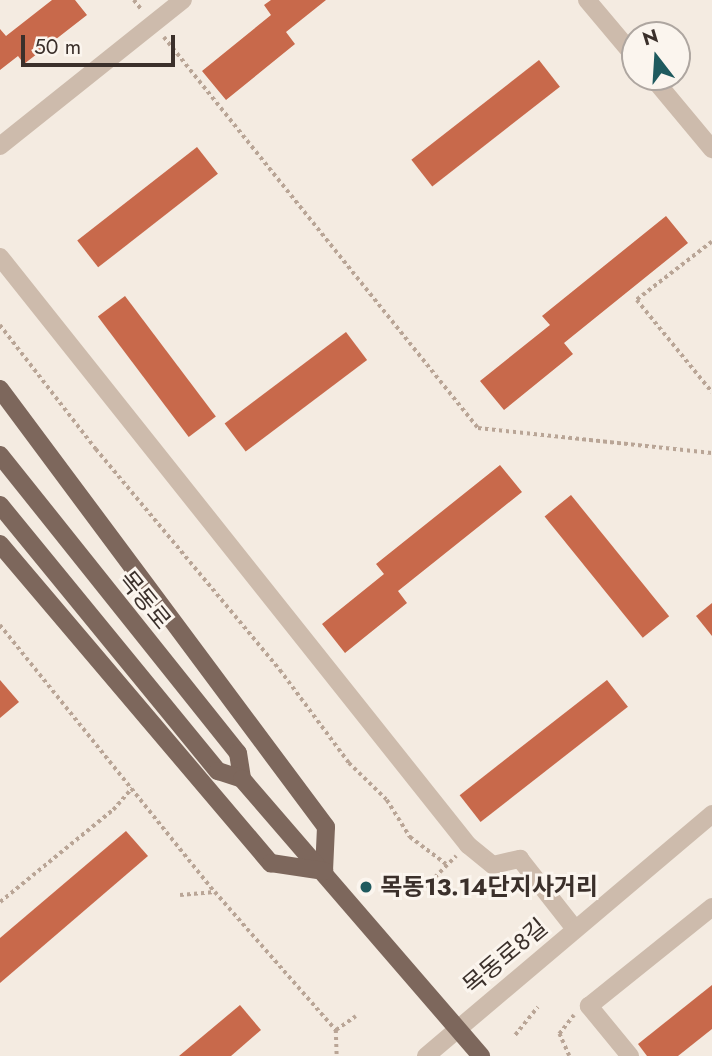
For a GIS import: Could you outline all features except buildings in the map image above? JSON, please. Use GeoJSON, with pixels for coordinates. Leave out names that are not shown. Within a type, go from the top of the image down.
{"type":"FeatureCollection","features":[{"type":"Feature","properties":{"kind":"main road"},"geometry":{"type":"LineString","coordinates":[[0,389],[326,827],[324,871],[271,863],[0,544]]}},
{"type":"Feature","properties":{"kind":"main road","name":"목동로"},"geometry":{"type":"LineString","coordinates":[[0,455],[238,753],[242,779]]}},
{"type":"Feature","properties":{"kind":"main road","name":"목동로"},"geometry":{"type":"LineString","coordinates":[[0,505],[218,771],[242,779],[481,1056]]}},
{"type":"Feature","properties":{"kind":"street"},"geometry":{"type":"LineString","coordinates":[[0,146],[183,0]]}},
{"type":"Feature","properties":{"kind":"street"},"geometry":{"type":"LineString","coordinates":[[587,0],[621,40]]}},
{"type":"Feature","properties":{"kind":"street"},"geometry":{"type":"LineString","coordinates":[[664,91],[712,149]]}},
{"type":"Feature","properties":{"kind":"street"},"geometry":{"type":"LineString","coordinates":[[0,257],[468,845],[493,865],[520,859],[575,929]]}},
{"type":"Feature","properties":{"kind":"street","name":"목동로8길"},"geometry":{"type":"LineString","coordinates":[[426,1056],[712,814]]}},
{"type":"Feature","properties":{"kind":"street"},"geometry":{"type":"LineString","coordinates":[[629,1056],[589,1006],[712,907]]}},
{"type":"Feature","properties":{"kind":"path"},"geometry":{"type":"LineString","coordinates":[[134,0],[142,11]]}},
{"type":"Feature","properties":{"kind":"path"},"geometry":{"type":"LineString","coordinates":[[159,32],[478,428],[712,453]]}},
{"type":"Feature","properties":{"kind":"path"},"geometry":{"type":"LineString","coordinates":[[712,242],[637,300],[712,392]]}},
{"type":"Feature","properties":{"kind":"path"},"geometry":{"type":"LineString","coordinates":[[0,325],[96,449],[280,670],[349,763],[387,800],[410,837],[446,864]]}},
{"type":"Feature","properties":{"kind":"path"},"geometry":{"type":"LineString","coordinates":[[0,625],[215,892],[336,1030],[337,1056]]}},
{"type":"Feature","properties":{"kind":"path"},"geometry":{"type":"LineString","coordinates":[[0,902],[113,810],[132,788]]}},
{"type":"Feature","properties":{"kind":"path"},"geometry":{"type":"LineString","coordinates":[[420,892],[468,845]]}},
{"type":"Feature","properties":{"kind":"path"},"geometry":{"type":"LineString","coordinates":[[180,895],[215,892]]}},
{"type":"Feature","properties":{"kind":"path"},"geometry":{"type":"LineString","coordinates":[[569,1056],[559,1034],[581,1005],[589,1006]]}},
{"type":"Feature","properties":{"kind":"path"},"geometry":{"type":"LineString","coordinates":[[516,1035],[538,1007]]}},
{"type":"Feature","properties":{"kind":"path"},"geometry":{"type":"LineString","coordinates":[[336,1030],[356,1016]]}},
{"type":"Feature","properties":{"kind":"place","name":"목동13.14단지사거리"},"geometry":{"type":"Point","coordinates":[366,887]}}]}
